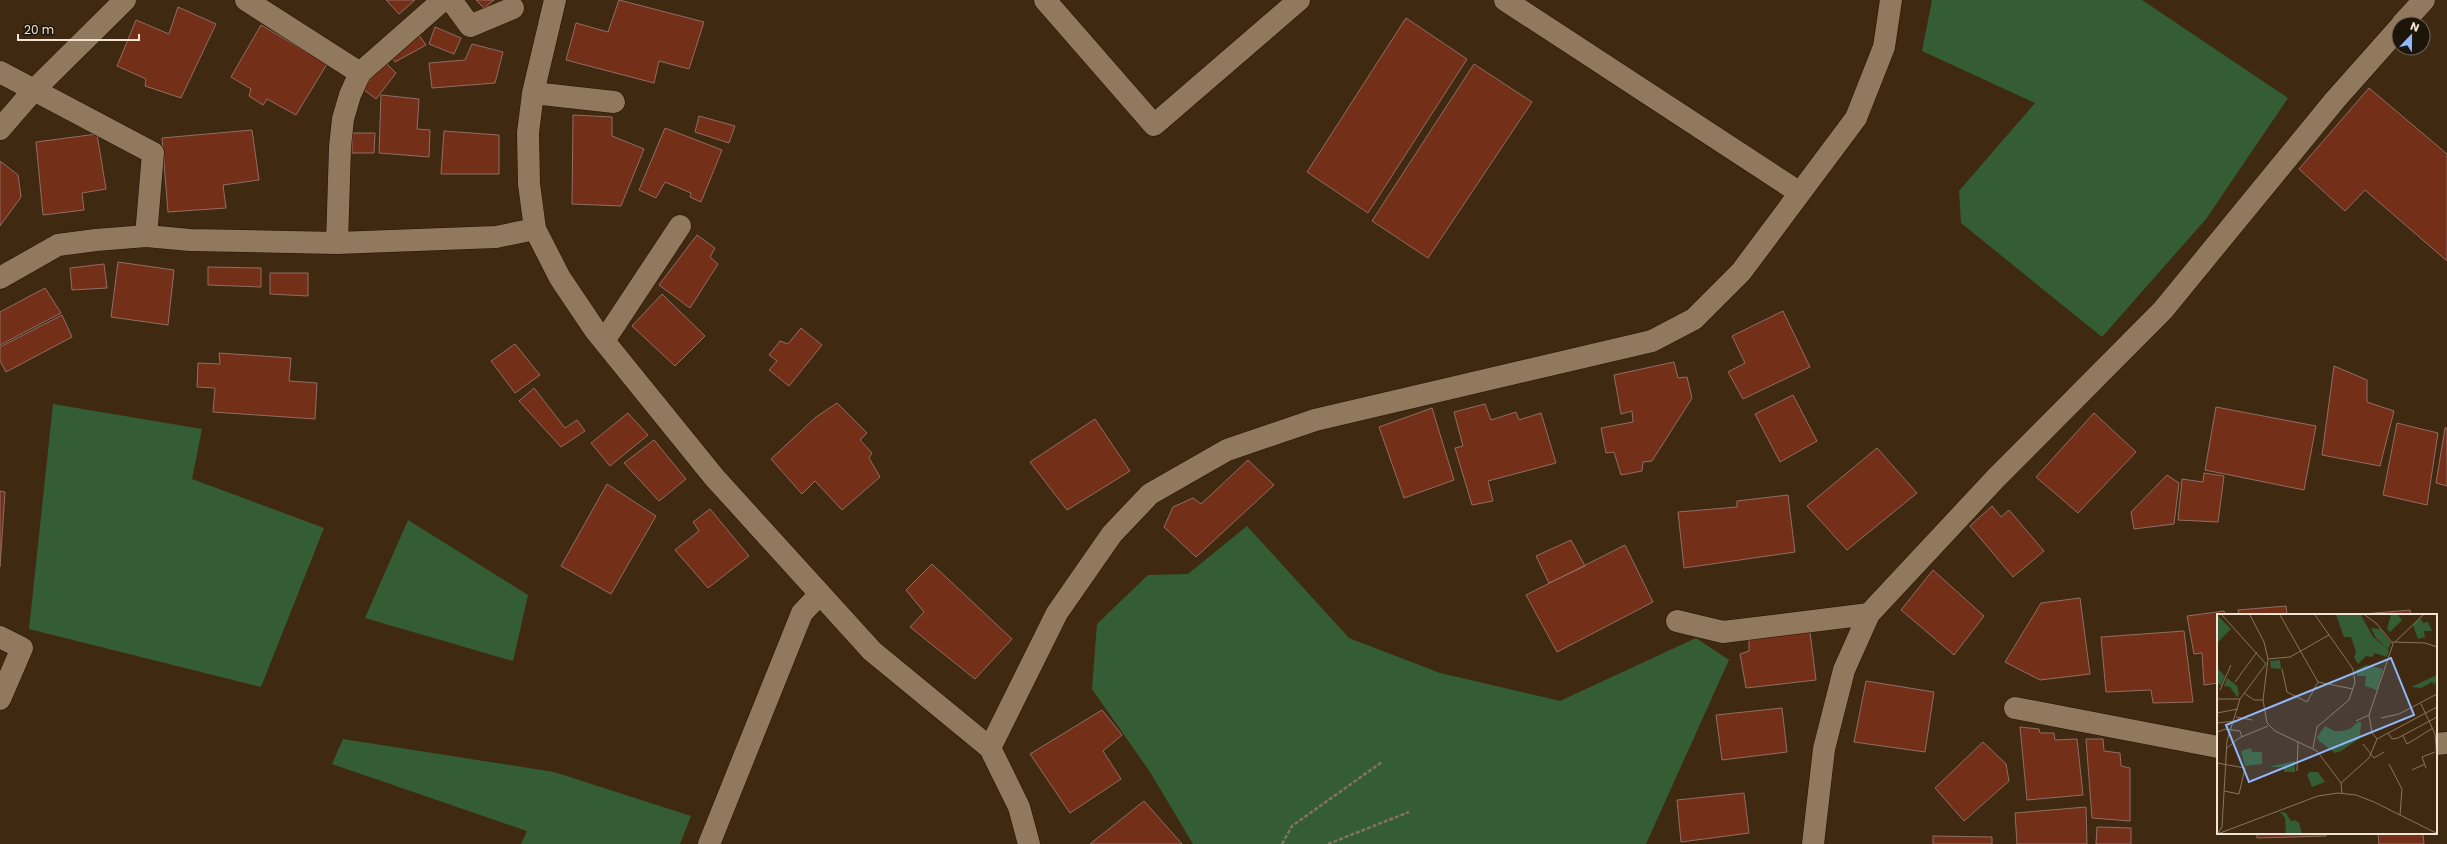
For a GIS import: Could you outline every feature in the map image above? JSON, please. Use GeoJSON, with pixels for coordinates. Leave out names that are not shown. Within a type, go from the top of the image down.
{"type":"FeatureCollection","features":[{"type":"Feature","properties":{"kind":"street"},"geometry":{"type":"LineString","coordinates":[[0,129],[33,90],[124,0]]}},
{"type":"Feature","properties":{"kind":"street"},"geometry":{"type":"LineString","coordinates":[[246,0],[360,73]]}},
{"type":"Feature","properties":{"kind":"street"},"geometry":{"type":"LineString","coordinates":[[337,243],[340,147],[343,119],[350,95],[360,73],[443,0]]}},
{"type":"Feature","properties":{"kind":"street"},"geometry":{"type":"LineString","coordinates":[[451,0],[470,26],[513,8]]}},
{"type":"Feature","properties":{"kind":"street"},"geometry":{"type":"LineString","coordinates":[[555,0],[533,93],[528,140],[529,184],[535,229],[560,278],[604,341],[714,477],[872,651],[990,748],[1019,807],[1029,844]]}},
{"type":"Feature","properties":{"kind":"street"},"geometry":{"type":"LineString","coordinates":[[1045,0],[1154,125],[1299,0]]}},
{"type":"Feature","properties":{"kind":"street"},"geometry":{"type":"LineString","coordinates":[[1505,0],[1800,193]]}},
{"type":"Feature","properties":{"kind":"street"},"geometry":{"type":"LineString","coordinates":[[990,748],[1058,613],[1112,534],[1150,494],[1227,450],[1315,420],[1652,341],[1694,319],[1741,272],[1856,118],[1884,48],[1891,0]]}},
{"type":"Feature","properties":{"kind":"street"},"geometry":{"type":"LineString","coordinates":[[2409,16],[2424,0]]}},
{"type":"Feature","properties":{"kind":"street"},"geometry":{"type":"LineString","coordinates":[[1813,844],[1824,749],[1844,670],[1869,614],[1996,478],[2163,310],[2335,100],[2391,37]]}},
{"type":"Feature","properties":{"kind":"street"},"geometry":{"type":"LineString","coordinates":[[0,72],[153,153],[146,236]]}},
{"type":"Feature","properties":{"kind":"street"},"geometry":{"type":"LineString","coordinates":[[533,93],[614,102]]}},
{"type":"Feature","properties":{"kind":"street"},"geometry":{"type":"LineString","coordinates":[[604,341],[680,226]]}},
{"type":"Feature","properties":{"kind":"street"},"geometry":{"type":"LineString","coordinates":[[0,278],[58,245],[146,236],[190,240],[337,243],[496,237],[535,229]]}},
{"type":"Feature","properties":{"kind":"street"},"geometry":{"type":"LineString","coordinates":[[709,844],[802,613],[820,594]]}},
{"type":"Feature","properties":{"kind":"street"},"geometry":{"type":"LineString","coordinates":[[1677,621],[1723,632],[1869,614]]}},
{"type":"Feature","properties":{"kind":"street"},"geometry":{"type":"LineString","coordinates":[[0,637],[22,648],[0,698]]}},
{"type":"Feature","properties":{"kind":"street"},"geometry":{"type":"LineString","coordinates":[[2015,708],[2217,747]]}},
{"type":"Feature","properties":{"kind":"street"},"geometry":{"type":"LineString","coordinates":[[2437,744],[2447,743]]}},
{"type":"Feature","properties":{"kind":"path"},"geometry":{"type":"LineString","coordinates":[[1282,844],[1292,826],[1382,762]]}},
{"type":"Feature","properties":{"kind":"path"},"geometry":{"type":"LineString","coordinates":[[1328,844],[1409,812]]}},
{"type":"Feature","properties":{"kind":"green space"},"geometry":{"type":"Polygon","coordinates":[[[1932,0],[2142,0],[2288,98],[2206,219],[2102,337],[1961,223],[1959,191],[2035,103],[1922,51],[1932,0]]]}},
{"type":"Feature","properties":{"kind":"green space"},"geometry":{"type":"Polygon","coordinates":[[[53,404],[202,429],[192,479],[324,528],[261,687],[29,629],[53,404]]]}},
{"type":"Feature","properties":{"kind":"green space"},"geometry":{"type":"Polygon","coordinates":[[[408,520],[528,595],[513,661],[365,618],[408,520]]]}},
{"type":"Feature","properties":{"kind":"green space"},"geometry":{"type":"Polygon","coordinates":[[[1247,526],[1349,638],[1440,673],[1560,701],[1696,638],[1729,660],[1646,844],[1193,844],[1150,772],[1092,689],[1097,624],[1148,575],[1188,574],[1247,526]]]}},
{"type":"Feature","properties":{"kind":"green space"},"geometry":{"type":"Polygon","coordinates":[[[343,739],[554,772],[691,816],[680,844],[521,844],[527,831],[332,764],[343,739]]]}},
{"type":"Feature","properties":{"kind":"building"},"geometry":{"type":"Polygon","coordinates":[[[386,0],[415,0],[399,14],[386,0]]]}},
{"type":"Feature","properties":{"kind":"building"},"geometry":{"type":"Polygon","coordinates":[[[476,0],[494,0],[484,8],[476,0]]]}},
{"type":"Feature","properties":{"kind":"building"},"geometry":{"type":"Polygon","coordinates":[[[619,0],[704,22],[689,69],[659,61],[654,83],[566,60],[576,23],[608,32],[619,0]]]}},
{"type":"Feature","properties":{"kind":"building"},"geometry":{"type":"Polygon","coordinates":[[[178,7],[216,24],[181,98],[145,86],[146,79],[117,66],[136,20],[169,34],[178,7]]]}},
{"type":"Feature","properties":{"kind":"building"},"geometry":{"type":"Polygon","coordinates":[[[1406,18],[1467,59],[1368,213],[1307,172],[1406,18]]]}},
{"type":"Feature","properties":{"kind":"building"},"geometry":{"type":"Polygon","coordinates":[[[261,25],[327,64],[296,115],[267,99],[263,105],[249,96],[251,89],[231,77],[261,25]]]}},
{"type":"Feature","properties":{"kind":"building"},"geometry":{"type":"Polygon","coordinates":[[[435,27],[461,38],[454,54],[429,44],[435,27]]]}},
{"type":"Feature","properties":{"kind":"building"},"geometry":{"type":"Polygon","coordinates":[[[418,34],[426,45],[395,62],[388,52],[418,34]]]}},
{"type":"Feature","properties":{"kind":"building"},"geometry":{"type":"Polygon","coordinates":[[[472,44],[503,52],[495,83],[432,88],[429,63],[465,60],[472,44]]]}},
{"type":"Feature","properties":{"kind":"building"},"geometry":{"type":"Polygon","coordinates":[[[384,61],[396,73],[376,99],[363,89],[384,61]]]}},
{"type":"Feature","properties":{"kind":"building"},"geometry":{"type":"Polygon","coordinates":[[[1474,64],[1532,102],[1428,258],[1372,221],[1474,64]]]}},
{"type":"Feature","properties":{"kind":"building"},"geometry":{"type":"Polygon","coordinates":[[[2369,88],[2447,154],[2447,261],[2365,190],[2345,211],[2299,169],[2369,88]]]}},
{"type":"Feature","properties":{"kind":"building"},"geometry":{"type":"Polygon","coordinates":[[[381,95],[419,99],[417,129],[430,130],[429,157],[379,153],[381,95]]]}},
{"type":"Feature","properties":{"kind":"building"},"geometry":{"type":"Polygon","coordinates":[[[573,115],[612,117],[612,136],[644,149],[621,206],[572,204],[573,115]]]}},
{"type":"Feature","properties":{"kind":"building"},"geometry":{"type":"Polygon","coordinates":[[[699,116],[735,126],[729,143],[695,132],[699,116]]]}},
{"type":"Feature","properties":{"kind":"building"},"geometry":{"type":"Polygon","coordinates":[[[665,128],[722,150],[701,202],[690,197],[691,193],[665,182],[656,198],[639,190],[665,128]]]}},
{"type":"Feature","properties":{"kind":"building"},"geometry":{"type":"Polygon","coordinates":[[[252,130],[259,180],[223,185],[226,208],[168,212],[162,138],[252,130]]]}},
{"type":"Feature","properties":{"kind":"building"},"geometry":{"type":"Polygon","coordinates":[[[444,131],[499,135],[499,174],[441,174],[444,131]]]}},
{"type":"Feature","properties":{"kind":"building"},"geometry":{"type":"Polygon","coordinates":[[[352,133],[375,133],[374,153],[352,153],[352,133]]]}},
{"type":"Feature","properties":{"kind":"building"},"geometry":{"type":"Polygon","coordinates":[[[97,134],[106,189],[82,193],[84,210],[43,215],[36,142],[97,134]]]}},
{"type":"Feature","properties":{"kind":"building"},"geometry":{"type":"Polygon","coordinates":[[[0,161],[18,175],[21,197],[0,226],[0,161]]]}},
{"type":"Feature","properties":{"kind":"building"},"geometry":{"type":"Polygon","coordinates":[[[697,235],[715,248],[710,257],[718,264],[690,308],[659,285],[697,235]]]}},
{"type":"Feature","properties":{"kind":"building"},"geometry":{"type":"Polygon","coordinates":[[[118,262],[174,270],[168,325],[111,317],[118,262]]]}},
{"type":"Feature","properties":{"kind":"building"},"geometry":{"type":"Polygon","coordinates":[[[104,264],[107,288],[72,290],[70,268],[104,264]]]}},
{"type":"Feature","properties":{"kind":"building"},"geometry":{"type":"Polygon","coordinates":[[[208,267],[261,268],[261,287],[208,285],[208,267]]]}},
{"type":"Feature","properties":{"kind":"building"},"geometry":{"type":"Polygon","coordinates":[[[270,273],[308,273],[308,296],[270,294],[270,273]]]}},
{"type":"Feature","properties":{"kind":"building"},"geometry":{"type":"Polygon","coordinates":[[[45,288],[61,313],[0,345],[0,312],[45,288]]]}},
{"type":"Feature","properties":{"kind":"building"},"geometry":{"type":"Polygon","coordinates":[[[662,294],[705,336],[675,366],[632,326],[662,294]]]}},
{"type":"Feature","properties":{"kind":"building"},"geometry":{"type":"Polygon","coordinates":[[[1783,311],[1810,367],[1743,399],[1728,372],[1745,363],[1732,336],[1783,311]]]}},
{"type":"Feature","properties":{"kind":"building"},"geometry":{"type":"Polygon","coordinates":[[[62,315],[72,337],[6,372],[0,361],[0,347],[62,315]]]}},
{"type":"Feature","properties":{"kind":"building"},"geometry":{"type":"Polygon","coordinates":[[[801,328],[822,345],[789,386],[769,370],[777,361],[769,355],[780,341],[788,344],[801,328]]]}},
{"type":"Feature","properties":{"kind":"building"},"geometry":{"type":"Polygon","coordinates":[[[515,344],[540,375],[515,393],[491,361],[515,344]]]}},
{"type":"Feature","properties":{"kind":"building"},"geometry":{"type":"Polygon","coordinates":[[[219,353],[291,358],[289,381],[317,383],[315,419],[213,412],[215,388],[197,387],[198,363],[220,364],[219,353]]]}},
{"type":"Feature","properties":{"kind":"building"},"geometry":{"type":"Polygon","coordinates":[[[1674,362],[1678,378],[1687,377],[1692,398],[1652,461],[1643,462],[1642,471],[1621,475],[1614,452],[1606,453],[1601,428],[1633,422],[1632,411],[1621,414],[1614,375],[1674,362]]]}},
{"type":"Feature","properties":{"kind":"building"},"geometry":{"type":"Polygon","coordinates":[[[2334,366],[2367,380],[2367,402],[2394,411],[2380,466],[2322,455],[2334,366]]]}},
{"type":"Feature","properties":{"kind":"building"},"geometry":{"type":"Polygon","coordinates":[[[534,388],[565,428],[577,420],[585,431],[561,447],[519,401],[534,388]]]}},
{"type":"Feature","properties":{"kind":"building"},"geometry":{"type":"Polygon","coordinates":[[[1793,395],[1817,441],[1780,462],[1755,414],[1793,395]]]}},
{"type":"Feature","properties":{"kind":"building"},"geometry":{"type":"Polygon","coordinates":[[[837,403],[867,433],[860,440],[872,453],[869,458],[880,477],[842,510],[815,481],[802,494],[771,459],[816,417],[837,403]]]}},
{"type":"Feature","properties":{"kind":"building"},"geometry":{"type":"Polygon","coordinates":[[[1485,404],[1491,420],[1516,412],[1519,420],[1541,413],[1556,463],[1488,481],[1493,501],[1472,505],[1455,448],[1463,446],[1454,412],[1485,404]]]}},
{"type":"Feature","properties":{"kind":"building"},"geometry":{"type":"Polygon","coordinates":[[[2216,407],[2316,426],[2304,490],[2205,470],[2216,407]]]}},
{"type":"Feature","properties":{"kind":"building"},"geometry":{"type":"Polygon","coordinates":[[[1432,408],[1454,480],[1404,498],[1379,427],[1432,408]]]}},
{"type":"Feature","properties":{"kind":"building"},"geometry":{"type":"Polygon","coordinates":[[[628,413],[648,435],[610,466],[591,443],[628,413]]]}},
{"type":"Feature","properties":{"kind":"building"},"geometry":{"type":"Polygon","coordinates":[[[2094,413],[2136,452],[2078,513],[2036,477],[2094,413]]]}},
{"type":"Feature","properties":{"kind":"building"},"geometry":{"type":"Polygon","coordinates":[[[1095,419],[1130,471],[1067,510],[1030,462],[1095,419]]]}},
{"type":"Feature","properties":{"kind":"building"},"geometry":{"type":"Polygon","coordinates":[[[2397,423],[2438,433],[2427,505],[2383,495],[2397,423]]]}},
{"type":"Feature","properties":{"kind":"building"},"geometry":{"type":"Polygon","coordinates":[[[2445,428],[2447,428],[2447,486],[2436,483],[2445,428]]]}},
{"type":"Feature","properties":{"kind":"building"},"geometry":{"type":"Polygon","coordinates":[[[654,440],[686,479],[659,501],[624,463],[654,440]]]}},
{"type":"Feature","properties":{"kind":"building"},"geometry":{"type":"Polygon","coordinates":[[[1877,448],[1917,493],[1847,550],[1807,506],[1877,448]]]}},
{"type":"Feature","properties":{"kind":"building"},"geometry":{"type":"Polygon","coordinates":[[[1248,460],[1274,485],[1196,557],[1164,527],[1173,507],[1193,498],[1201,504],[1248,460]]]}},
{"type":"Feature","properties":{"kind":"building"},"geometry":{"type":"Polygon","coordinates":[[[2204,473],[2224,476],[2218,522],[2178,520],[2182,479],[2203,482],[2204,473]]]}},
{"type":"Feature","properties":{"kind":"building"},"geometry":{"type":"Polygon","coordinates":[[[2167,475],[2179,483],[2174,524],[2134,529],[2131,512],[2167,475]]]}},
{"type":"Feature","properties":{"kind":"building"},"geometry":{"type":"Polygon","coordinates":[[[607,484],[656,516],[611,594],[561,566],[607,484]]]}},
{"type":"Feature","properties":{"kind":"building"},"geometry":{"type":"Polygon","coordinates":[[[0,491],[5,492],[0,567],[0,491]]]}},
{"type":"Feature","properties":{"kind":"building"},"geometry":{"type":"Polygon","coordinates":[[[1788,495],[1795,552],[1684,568],[1678,512],[1737,507],[1737,501],[1788,495]]]}},
{"type":"Feature","properties":{"kind":"building"},"geometry":{"type":"Polygon","coordinates":[[[1992,506],[2001,517],[2009,510],[2044,551],[2013,577],[1970,526],[1992,506]]]}},
{"type":"Feature","properties":{"kind":"building"},"geometry":{"type":"Polygon","coordinates":[[[710,509],[749,556],[708,588],[675,550],[699,531],[693,522],[710,509]]]}},
{"type":"Feature","properties":{"kind":"building"},"geometry":{"type":"Polygon","coordinates":[[[1571,540],[1585,566],[1549,583],[1536,556],[1571,540]]]}},
{"type":"Feature","properties":{"kind":"building"},"geometry":{"type":"Polygon","coordinates":[[[1625,545],[1653,602],[1557,652],[1526,595],[1625,545]]]}},
{"type":"Feature","properties":{"kind":"building"},"geometry":{"type":"Polygon","coordinates":[[[932,564],[1012,639],[975,679],[910,627],[924,612],[906,590],[932,564]]]}},
{"type":"Feature","properties":{"kind":"building"},"geometry":{"type":"Polygon","coordinates":[[[1933,570],[1984,616],[1954,655],[1901,610],[1933,570]]]}},
{"type":"Feature","properties":{"kind":"building"},"geometry":{"type":"Polygon","coordinates":[[[2080,598],[2090,674],[2040,680],[2005,662],[2041,603],[2080,598]]]}},
{"type":"Feature","properties":{"kind":"building"},"geometry":{"type":"Polygon","coordinates":[[[2286,606],[2287,614],[2239,614],[2238,610],[2286,606]]]}},
{"type":"Feature","properties":{"kind":"building"},"geometry":{"type":"Polygon","coordinates":[[[2410,610],[2411,614],[2364,614],[2410,610]]]}},
{"type":"Feature","properties":{"kind":"building"},"geometry":{"type":"Polygon","coordinates":[[[2224,611],[2225,614],[2217,614],[2217,683],[2204,685],[2202,653],[2194,654],[2187,616],[2224,611]]]}},
{"type":"Feature","properties":{"kind":"building"},"geometry":{"type":"Polygon","coordinates":[[[2184,631],[2193,702],[2153,703],[2151,690],[2106,692],[2101,637],[2184,631]]]}},
{"type":"Feature","properties":{"kind":"building"},"geometry":{"type":"Polygon","coordinates":[[[1810,632],[1816,680],[1746,688],[1740,654],[1749,651],[1749,638],[1810,632]]]}},
{"type":"Feature","properties":{"kind":"building"},"geometry":{"type":"Polygon","coordinates":[[[1866,681],[1934,692],[1925,752],[1854,742],[1866,681]]]}},
{"type":"Feature","properties":{"kind":"building"},"geometry":{"type":"Polygon","coordinates":[[[1782,708],[1787,752],[1722,760],[1716,715],[1782,708]]]}},
{"type":"Feature","properties":{"kind":"building"},"geometry":{"type":"Polygon","coordinates":[[[1102,710],[1122,735],[1103,751],[1121,779],[1070,813],[1030,754],[1102,710]]]}},
{"type":"Feature","properties":{"kind":"building"},"geometry":{"type":"Polygon","coordinates":[[[2020,727],[2039,729],[2040,733],[2054,733],[2055,740],[2077,739],[2083,795],[2027,800],[2020,727]]]}},
{"type":"Feature","properties":{"kind":"building"},"geometry":{"type":"Polygon","coordinates":[[[2086,739],[2103,739],[2104,751],[2120,753],[2121,766],[2130,768],[2130,821],[2092,818],[2086,739]]]}},
{"type":"Feature","properties":{"kind":"building"},"geometry":{"type":"Polygon","coordinates":[[[1983,742],[2006,764],[2009,781],[1964,821],[1935,788],[1983,742]]]}},
{"type":"Feature","properties":{"kind":"building"},"geometry":{"type":"Polygon","coordinates":[[[1744,793],[1749,833],[1681,842],[1677,800],[1744,793]]]}},
{"type":"Feature","properties":{"kind":"building"},"geometry":{"type":"Polygon","coordinates":[[[1144,801],[1182,844],[1090,844],[1144,801]]]}},
{"type":"Feature","properties":{"kind":"building"},"geometry":{"type":"Polygon","coordinates":[[[2086,807],[2087,844],[2017,844],[2015,813],[2086,807]]]}},
{"type":"Feature","properties":{"kind":"building"},"geometry":{"type":"Polygon","coordinates":[[[2097,827],[2131,828],[2131,844],[2096,844],[2097,827]]]}},
{"type":"Feature","properties":{"kind":"building"},"geometry":{"type":"Polygon","coordinates":[[[2257,834],[2326,834],[2326,836],[2257,838],[2257,834]]]}},
{"type":"Feature","properties":{"kind":"building"},"geometry":{"type":"Polygon","coordinates":[[[2378,834],[2423,834],[2424,844],[2379,844],[2378,834]]]}},
{"type":"Feature","properties":{"kind":"building"},"geometry":{"type":"Polygon","coordinates":[[[1933,836],[1992,837],[1992,844],[1933,844],[1933,836]]]}}]}
